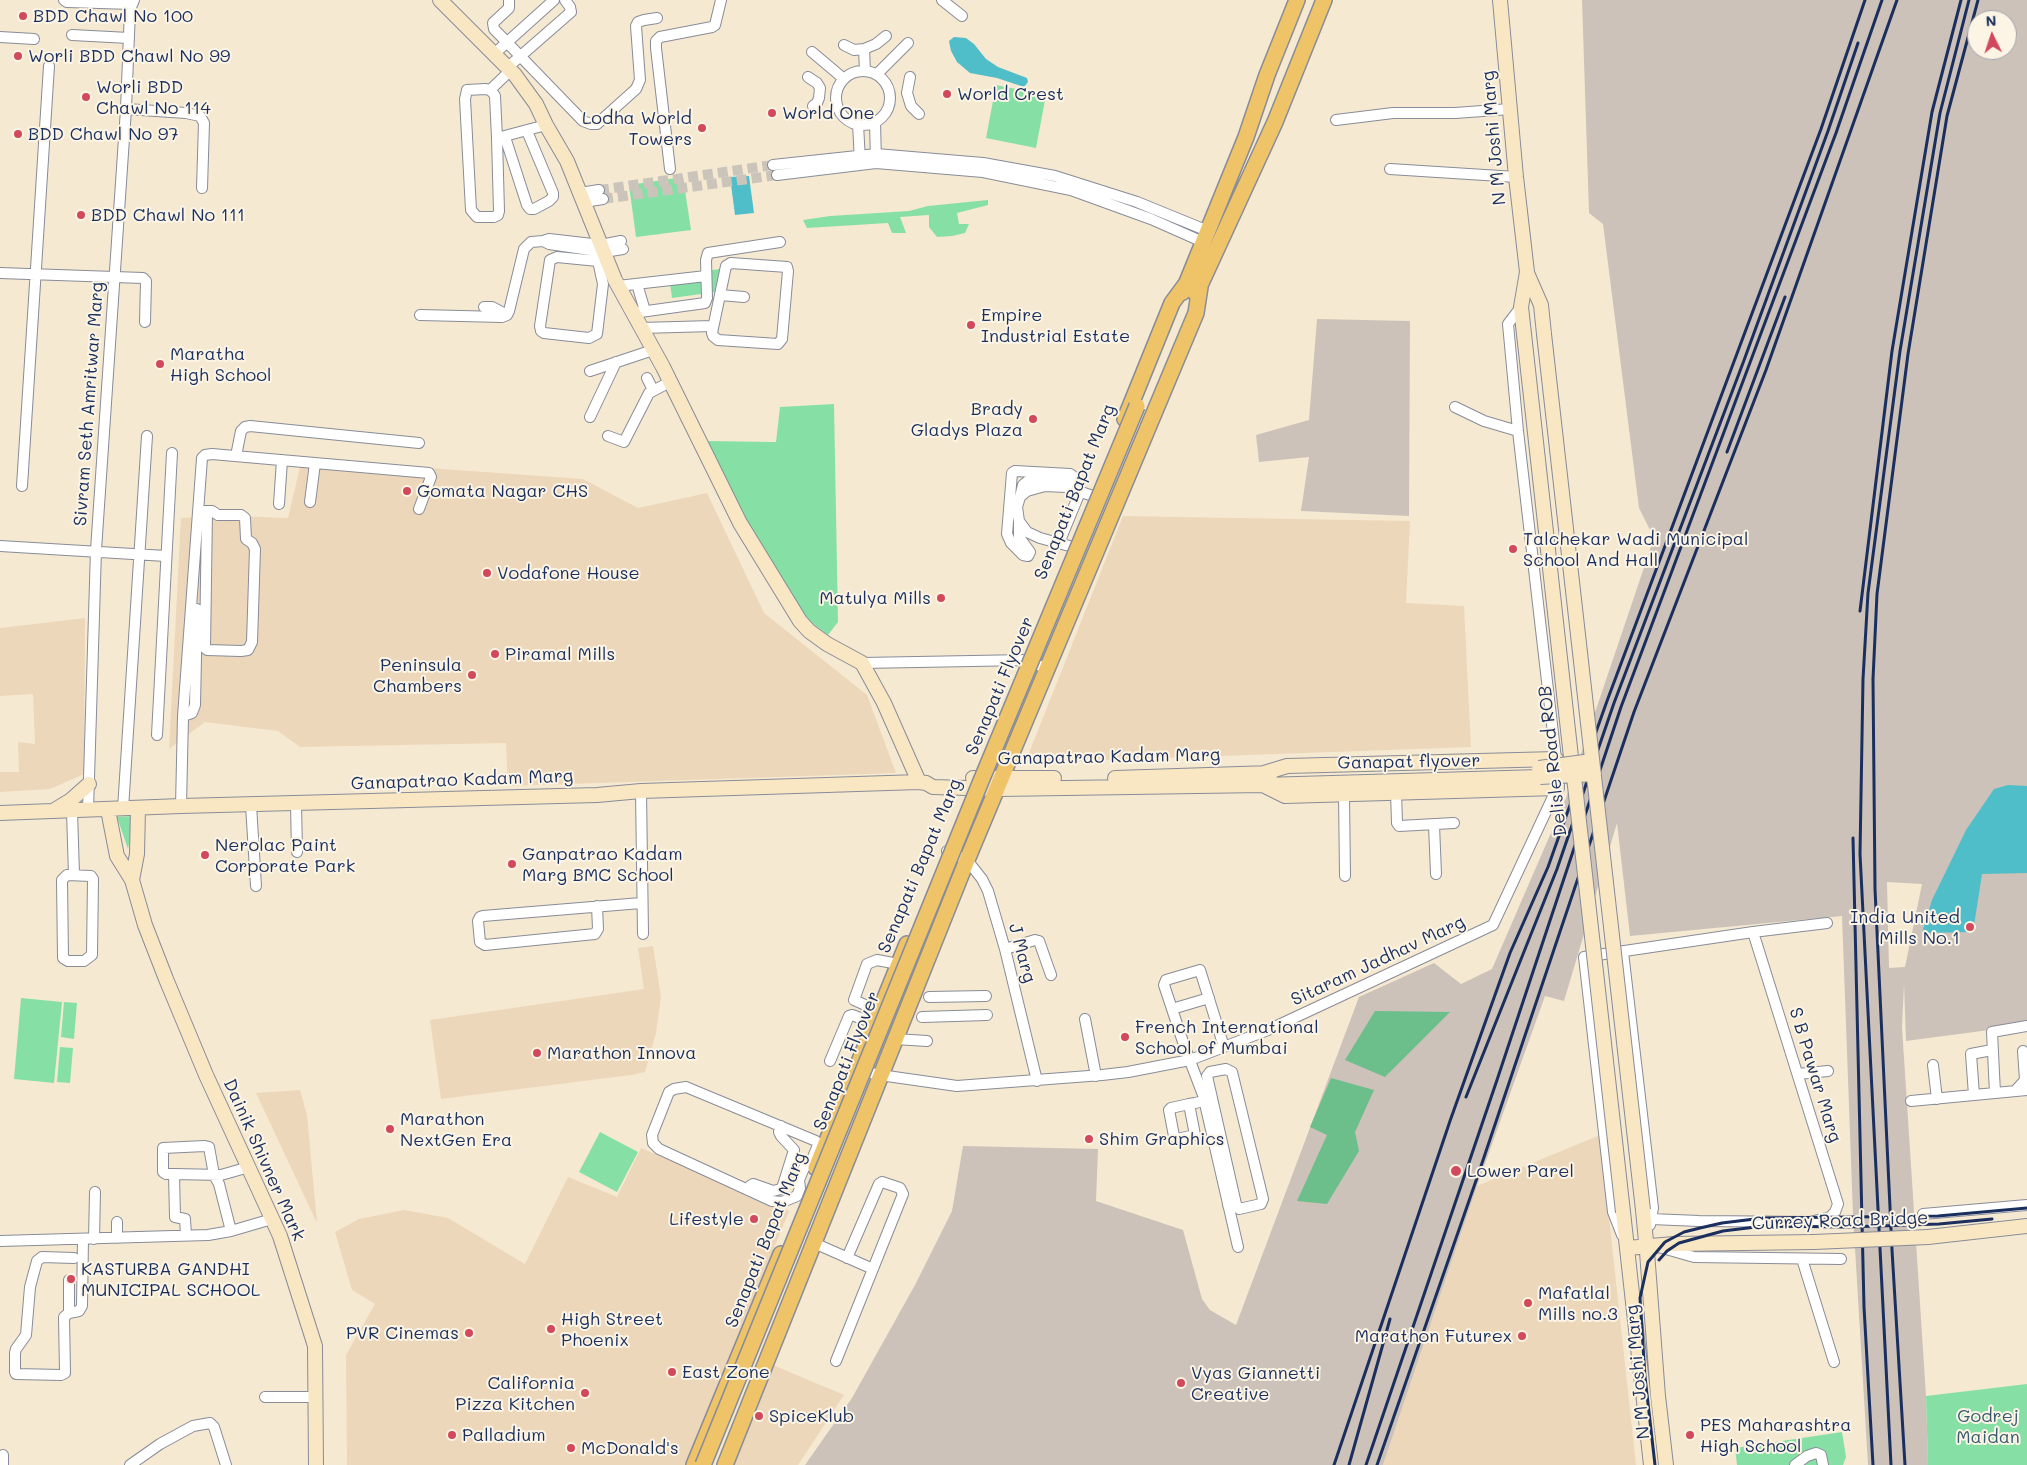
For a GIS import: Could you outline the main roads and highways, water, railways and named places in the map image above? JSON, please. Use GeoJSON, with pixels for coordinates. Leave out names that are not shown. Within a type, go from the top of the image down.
{"type":"FeatureCollection","features":[{"type":"Feature","properties":{"kind":"main road"},"geometry":{"type":"LineString","coordinates":[[440,0],[528,90],[567,161],[582,197],[612,284],[639,312],[641,328],[740,523],[792,611],[809,632],[862,663],[884,703],[922,782]]}},
{"type":"Feature","properties":{"kind":"main road"},"geometry":{"type":"LineString","coordinates":[[725,1465],[967,860],[1001,783],[1196,313],[1193,286],[1206,237],[1297,0]]}},
{"type":"Feature","properties":{"kind":"main road"},"geometry":{"type":"LineString","coordinates":[[1271,112],[1280,59],[1304,0]]}},
{"type":"Feature","properties":{"kind":"main road"},"geometry":{"type":"LineString","coordinates":[[1246,137],[1271,112],[1314,0]]}},
{"type":"Feature","properties":{"kind":"main road"},"geometry":{"type":"LineString","coordinates":[[1193,286],[1271,112],[1324,0]]}},
{"type":"Feature","properties":{"kind":"main road","name":"N M Joshi Marg"},"geometry":{"type":"LineString","coordinates":[[1500,0],[1527,272]]}},
{"type":"Feature","properties":{"kind":"main road"},"geometry":{"type":"LineString","coordinates":[[1527,272],[1541,305],[1593,768]]}},
{"type":"Feature","properties":{"kind":"main road","name":"Delisle Road ROB"},"geometry":{"type":"LineString","coordinates":[[1527,272],[1521,307],[1627,1248]]}},
{"type":"Feature","properties":{"kind":"main road","name":"Senapati Flyover"},"geometry":{"type":"LineString","coordinates":[[714,1465],[973,820],[1142,408],[1178,308],[1193,286]]}},
{"type":"Feature","properties":{"kind":"main road","name":"Senapati Bapat Marg"},"geometry":{"type":"LineString","coordinates":[[694,1465],[788,1238],[807,1176],[854,1069],[874,1014],[898,964],[977,782],[1027,660],[1066,545],[1086,494],[1172,303],[1193,286]]}},
{"type":"Feature","properties":{"kind":"main road"},"geometry":{"type":"LineString","coordinates":[[1521,307],[1541,305]]}},
{"type":"Feature","properties":{"kind":"main road","name":"Senapati Flyover"},"geometry":{"type":"LineString","coordinates":[[703,1465],[981,782],[1142,408]]}},
{"type":"Feature","properties":{"kind":"main road"},"geometry":{"type":"LineString","coordinates":[[1556,759],[1557,788],[1285,796],[1257,779],[1287,766],[1556,759]]}},
{"type":"Feature","properties":{"kind":"main road","name":"N M Joshi Marg"},"geometry":{"type":"LineString","coordinates":[[1593,768],[1647,1214],[1658,1396],[1666,1465]]}},
{"type":"Feature","properties":{"kind":"main road","name":"Ganapat flyover"},"geometry":{"type":"LineString","coordinates":[[1257,779],[1539,772],[1593,768]]}},
{"type":"Feature","properties":{"kind":"main road","name":"Ganapatrao Kadam Marg"},"geometry":{"type":"LineString","coordinates":[[0,813],[181,806],[597,795],[641,791],[922,782],[933,786],[977,782],[1096,783],[1257,779]]}},
{"type":"Feature","properties":{"kind":"main road"},"geometry":{"type":"LineString","coordinates":[[52,812],[71,800],[90,784]]}},
{"type":"Feature","properties":{"kind":"main road"},"geometry":{"type":"LineString","coordinates":[[132,880],[137,854],[138,809]]}},
{"type":"Feature","properties":{"kind":"main road"},"geometry":{"type":"LineString","coordinates":[[108,810],[117,856],[132,880]]}},
{"type":"Feature","properties":{"kind":"main road","name":"Dainik Shivner Mark"},"geometry":{"type":"LineString","coordinates":[[132,880],[145,925],[166,979],[206,1075],[249,1167],[283,1247],[315,1346],[316,1465]]}},
{"type":"Feature","properties":{"kind":"main road","name":"Currey Road Bridge"},"geometry":{"type":"LineString","coordinates":[[1627,1248],[1674,1244],[1869,1241],[1969,1234],[2027,1226]]}},
{"type":"Feature","properties":{"kind":"main road"},"geometry":{"type":"LineString","coordinates":[[788,1238],[790,1246],[796,1249],[808,1250],[813,1246]]}},
{"type":"Feature","properties":{"kind":"main road","name":"N M Joshi Marg"},"geometry":{"type":"LineString","coordinates":[[1627,1248],[1651,1465]]}},
{"type":"Feature","properties":{"kind":"water"},"geometry":{"type":"Polygon","coordinates":[[[954,37],[966,38],[974,44],[986,59],[998,67],[1027,78],[1028,82],[1024,87],[997,78],[970,73],[957,62],[951,51],[949,41],[954,37]]]}},
{"type":"Feature","properties":{"kind":"water"},"geometry":{"type":"Polygon","coordinates":[[[749,176],[754,213],[735,215],[730,177],[749,176]]]}},
{"type":"Feature","properties":{"kind":"water"},"geometry":{"type":"Polygon","coordinates":[[[2008,785],[2027,786],[2027,873],[1982,874],[1973,932],[1922,933],[1932,900],[1966,830],[1994,789],[2008,785]]]}},
{"type":"Feature","properties":{"kind":"tunnel"},"geometry":{"type":"LineString","coordinates":[[599,190],[773,165]]}},
{"type":"Feature","properties":{"kind":"tunnel"},"geometry":{"type":"LineString","coordinates":[[603,199],[777,175]]}},
{"type":"Feature","properties":{"kind":"railway"},"geometry":{"type":"LineString","coordinates":[[1334,1465],[1450,1121],[1510,953],[1548,867],[1607,701],[1821,129],[1865,0]]}},
{"type":"Feature","properties":{"kind":"railway"},"geometry":{"type":"LineString","coordinates":[[1366,1465],[1621,707],[1836,133],[1882,0]]}},
{"type":"Feature","properties":{"kind":"railway"},"geometry":{"type":"LineString","coordinates":[[1377,1465],[1478,1175],[1634,712],[1766,370],[1897,0]]}},
{"type":"Feature","properties":{"kind":"railway"},"geometry":{"type":"LineString","coordinates":[[1860,611],[1892,351],[1932,112],[1961,0]]}},
{"type":"Feature","properties":{"kind":"railway"},"geometry":{"type":"LineString","coordinates":[[1891,1465],[1860,854],[1863,679],[1868,593],[1900,351],[1940,113],[1969,0]]}},
{"type":"Feature","properties":{"kind":"railway"},"geometry":{"type":"LineString","coordinates":[[1905,1465],[1892,1250],[1875,889],[1873,679],[1877,594],[1908,354],[1947,116],[1978,0]]}},
{"type":"Feature","properties":{"kind":"railway"},"geometry":{"type":"LineString","coordinates":[[1466,1097],[1557,869],[1614,703],[1743,363],[1828,131],[1858,43]]}},
{"type":"Feature","properties":{"kind":"railway"},"geometry":{"type":"LineString","coordinates":[[1727,452],[1785,297]]}},
{"type":"Feature","properties":{"kind":"railway"},"geometry":{"type":"LineString","coordinates":[[1853,838],[1864,1307],[1873,1465]]}},
{"type":"Feature","properties":{"kind":"railway"},"geometry":{"type":"LineString","coordinates":[[1655,1465],[1645,1377],[1640,1298],[1648,1262],[1665,1242],[1684,1232],[1700,1228],[1763,1218],[1938,1216],[2027,1208]]}},
{"type":"Feature","properties":{"kind":"railway"},"geometry":{"type":"LineString","coordinates":[[1659,1260],[1667,1251],[1679,1243],[1723,1231],[1764,1226],[1845,1227],[1939,1224],[1992,1219]]}},
{"type":"Feature","properties":{"kind":"railway"},"geometry":{"type":"LineString","coordinates":[[1349,1465],[1390,1319]]}},
{"type":"Feature","properties":{"kind":"place","name":"BDD Chawl No 100"},"geometry":{"type":"Point","coordinates":[23,16]}},
{"type":"Feature","properties":{"kind":"place","name":"Worli BDD Chawl No 99"},"geometry":{"type":"Point","coordinates":[18,56]}},
{"type":"Feature","properties":{"kind":"place","name":"World Crest"},"geometry":{"type":"Point","coordinates":[947,94]}},
{"type":"Feature","properties":{"kind":"place","name":"Worli BDD Chawl No 114"},"geometry":{"type":"Point","coordinates":[86,97]}},
{"type":"Feature","properties":{"kind":"place","name":"World One"},"geometry":{"type":"Point","coordinates":[772,113]}},
{"type":"Feature","properties":{"kind":"place","name":"Lodha World Towers"},"geometry":{"type":"Point","coordinates":[702,128]}},
{"type":"Feature","properties":{"kind":"place","name":"BDD Chawl No 97"},"geometry":{"type":"Point","coordinates":[18,134]}},
{"type":"Feature","properties":{"kind":"place","name":"BDD Chawl No 111"},"geometry":{"type":"Point","coordinates":[81,215]}},
{"type":"Feature","properties":{"kind":"place","name":"Empire Industrial Estate"},"geometry":{"type":"Point","coordinates":[971,325]}},
{"type":"Feature","properties":{"kind":"place","name":"Maratha High School"},"geometry":{"type":"Point","coordinates":[160,364]}},
{"type":"Feature","properties":{"kind":"place","name":"Brady Gladys Plaza"},"geometry":{"type":"Point","coordinates":[1033,419]}},
{"type":"Feature","properties":{"kind":"place","name":"Gomata Nagar CHS"},"geometry":{"type":"Point","coordinates":[407,491]}},
{"type":"Feature","properties":{"kind":"place","name":"Talchekar Wadi Municipal School And Hall"},"geometry":{"type":"Point","coordinates":[1513,549]}},
{"type":"Feature","properties":{"kind":"place","name":"Vodafone House"},"geometry":{"type":"Point","coordinates":[487,573]}},
{"type":"Feature","properties":{"kind":"place","name":"Matulya Mills"},"geometry":{"type":"Point","coordinates":[941,598]}},
{"type":"Feature","properties":{"kind":"place","name":"Piramal Mills"},"geometry":{"type":"Point","coordinates":[495,654]}},
{"type":"Feature","properties":{"kind":"place","name":"Peninsula Chambers"},"geometry":{"type":"Point","coordinates":[472,675]}},
{"type":"Feature","properties":{"kind":"place","name":"Nerolac Paint Corporate Park"},"geometry":{"type":"Point","coordinates":[205,855]}},
{"type":"Feature","properties":{"kind":"place","name":"Ganpatrao Kadam Marg BMC School"},"geometry":{"type":"Point","coordinates":[512,864]}},
{"type":"Feature","properties":{"kind":"place","name":"India United Mills No.1"},"geometry":{"type":"Point","coordinates":[1970,927]}},
{"type":"Feature","properties":{"kind":"place","name":"French International School of Mumbai"},"geometry":{"type":"Point","coordinates":[1125,1037]}},
{"type":"Feature","properties":{"kind":"place","name":"Marathon Innova"},"geometry":{"type":"Point","coordinates":[537,1053]}},
{"type":"Feature","properties":{"kind":"place","name":"Marathon NextGen Era"},"geometry":{"type":"Point","coordinates":[390,1129]}},
{"type":"Feature","properties":{"kind":"place","name":"Shim Graphics"},"geometry":{"type":"Point","coordinates":[1089,1139]}},
{"type":"Feature","properties":{"kind":"place","name":"Lower Parel"},"geometry":{"type":"Point","coordinates":[1456,1171]}},
{"type":"Feature","properties":{"kind":"place","name":"Lifestyle"},"geometry":{"type":"Point","coordinates":[754,1219]}},
{"type":"Feature","properties":{"kind":"place","name":"KASTURBA GANDHI MUNICIPAL SCHOOL"},"geometry":{"type":"Point","coordinates":[71,1279]}},
{"type":"Feature","properties":{"kind":"place","name":"Mafatlal Mills no.3"},"geometry":{"type":"Point","coordinates":[1528,1303]}},
{"type":"Feature","properties":{"kind":"place","name":"High Street Phoenix"},"geometry":{"type":"Point","coordinates":[551,1329]}},
{"type":"Feature","properties":{"kind":"place","name":"PVR Cinemas"},"geometry":{"type":"Point","coordinates":[469,1333]}},
{"type":"Feature","properties":{"kind":"place","name":"Marathon Futurex"},"geometry":{"type":"Point","coordinates":[1522,1336]}},
{"type":"Feature","properties":{"kind":"place","name":"East Zone"},"geometry":{"type":"Point","coordinates":[672,1372]}},
{"type":"Feature","properties":{"kind":"place","name":"Vyas Giannetti Creative"},"geometry":{"type":"Point","coordinates":[1181,1383]}},
{"type":"Feature","properties":{"kind":"place","name":"California Pizza Kitchen"},"geometry":{"type":"Point","coordinates":[585,1393]}},
{"type":"Feature","properties":{"kind":"place","name":"SpiceKlub"},"geometry":{"type":"Point","coordinates":[759,1416]}},
{"type":"Feature","properties":{"kind":"place","name":"Palladium"},"geometry":{"type":"Point","coordinates":[452,1435]}},
{"type":"Feature","properties":{"kind":"place","name":"PES Maharashtra High School"},"geometry":{"type":"Point","coordinates":[1690,1435]}},
{"type":"Feature","properties":{"kind":"place","name":"McDonald's"},"geometry":{"type":"Point","coordinates":[571,1448]}},
{"type":"Feature","properties":{"kind":"park label","name":"Godrej Maidan"},"geometry":{"type":"Point","coordinates":[1988,1426]}}]}
